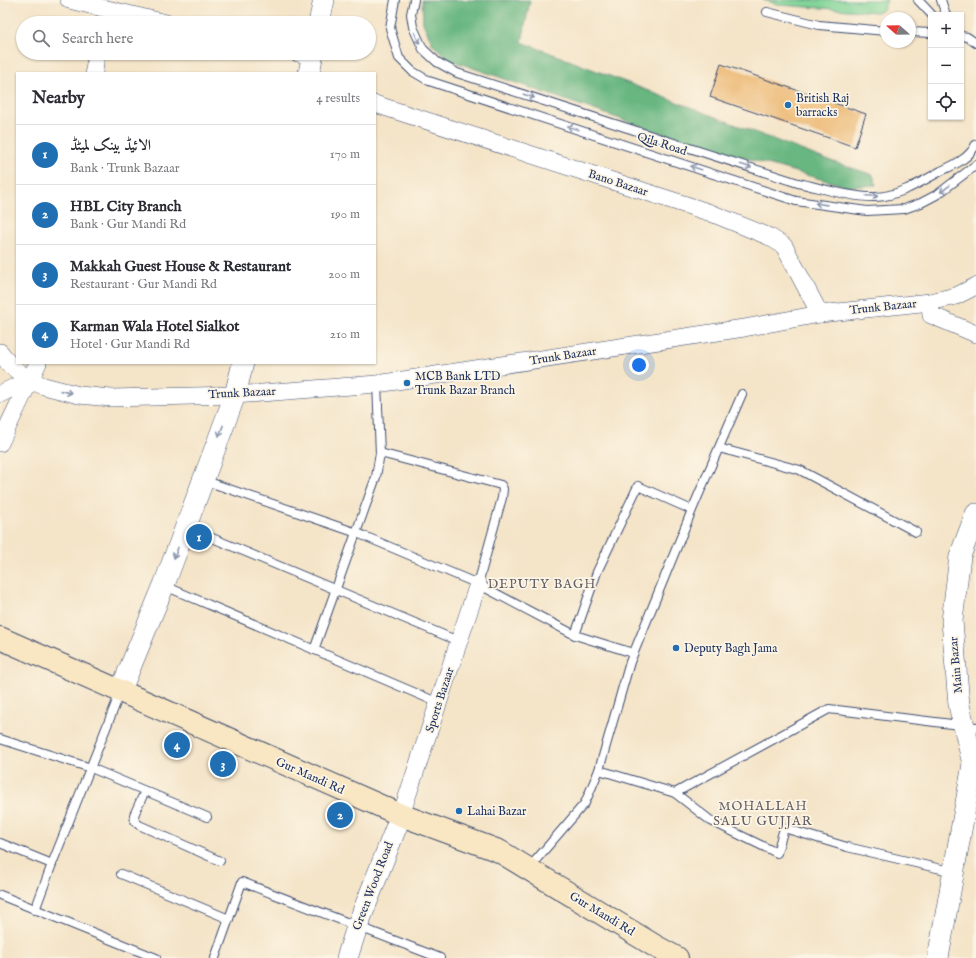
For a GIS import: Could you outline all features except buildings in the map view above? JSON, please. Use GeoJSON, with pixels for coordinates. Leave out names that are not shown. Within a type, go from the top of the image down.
{"type":"FeatureCollection","features":[{"type":"Feature","properties":{"kind":"main road","name":"Gur Mandi Rd"},"geometry":{"type":"LineString","coordinates":[[0,638],[401,815],[499,851],[654,946],[677,958]]}},
{"type":"Feature","properties":{"kind":"street"},"geometry":{"type":"LineString","coordinates":[[69,0],[101,10],[131,16]]}},
{"type":"Feature","properties":{"kind":"street"},"geometry":{"type":"LineString","coordinates":[[321,16],[324,0]]}},
{"type":"Feature","properties":{"kind":"street"},"geometry":{"type":"LineString","coordinates":[[94,72],[95,60]]}},
{"type":"Feature","properties":{"kind":"street","name":"Bano Bazaar"},"geometry":{"type":"LineString","coordinates":[[376,104],[711,213],[770,237],[784,246],[820,314]]}},
{"type":"Feature","properties":{"kind":"street","name":"Trunk Bazaar"},"geometry":{"type":"LineString","coordinates":[[0,352],[10,365],[29,380],[44,386],[79,395],[110,398],[235,395],[377,384],[744,328],[820,314],[930,302],[956,296],[976,286]]}},
{"type":"Feature","properties":{"kind":"street"},"geometry":{"type":"LineString","coordinates":[[930,302],[931,315],[976,334]]}},
{"type":"Feature","properties":{"kind":"street"},"geometry":{"type":"LineString","coordinates":[[0,443],[37,364]]}},
{"type":"Feature","properties":{"kind":"street"},"geometry":{"type":"LineString","coordinates":[[120,692],[186,527],[235,395],[243,364]]}},
{"type":"Feature","properties":{"kind":"street"},"geometry":{"type":"LineString","coordinates":[[0,394],[29,380]]}},
{"type":"Feature","properties":{"kind":"street","name":"Main Bazar"},"geometry":{"type":"LineString","coordinates":[[938,958],[973,764],[970,726],[959,705],[952,621],[960,556],[976,514]]}},
{"type":"Feature","properties":{"kind":"street","name":"Sports Bazaar"},"geometry":{"type":"LineString","coordinates":[[401,815],[478,584]]}},
{"type":"Feature","properties":{"kind":"street","name":"Green Wood Road"},"geometry":{"type":"LineString","coordinates":[[347,958],[357,927],[401,815]]}},
{"type":"Feature","properties":{"kind":"lane","name":"Qila Road"},"geometry":{"type":"LineString","coordinates":[[395,0],[390,28],[398,58],[412,70],[429,81],[796,201],[867,211],[904,209],[921,203],[938,194],[976,165]]}},
{"type":"Feature","properties":{"kind":"lane","name":"Qila Road"},"geometry":{"type":"LineString","coordinates":[[414,0],[411,14],[413,27],[423,49],[436,62],[457,72],[798,183],[855,195],[877,197],[892,194],[917,184],[962,160],[976,144]]}},
{"type":"Feature","properties":{"kind":"lane"},"geometry":{"type":"LineString","coordinates":[[918,0],[929,12]]}},
{"type":"Feature","properties":{"kind":"lane"},"geometry":{"type":"LineString","coordinates":[[941,0],[945,12]]}},
{"type":"Feature","properties":{"kind":"lane"},"geometry":{"type":"LineString","coordinates":[[767,12],[819,25],[880,31]]}},
{"type":"Feature","properties":{"kind":"lane"},"geometry":{"type":"LineString","coordinates":[[916,32],[928,33]]}},
{"type":"Feature","properties":{"kind":"lane"},"geometry":{"type":"LineString","coordinates":[[964,36],[976,43]]}},
{"type":"Feature","properties":{"kind":"lane"},"geometry":{"type":"LineString","coordinates":[[314,650],[337,590],[376,477],[380,453],[377,384]]}},
{"type":"Feature","properties":{"kind":"lane"},"geometry":{"type":"LineString","coordinates":[[528,869],[586,802],[599,770],[633,653],[742,394]]}},
{"type":"Feature","properties":{"kind":"lane"},"geometry":{"type":"LineString","coordinates":[[719,448],[800,470],[916,532]]}},
{"type":"Feature","properties":{"kind":"lane"},"geometry":{"type":"LineString","coordinates":[[380,453],[501,485],[503,489],[502,498],[478,584]]}},
{"type":"Feature","properties":{"kind":"lane"},"geometry":{"type":"LineString","coordinates":[[203,480],[357,533],[478,584],[575,635],[633,653]]}},
{"type":"Feature","properties":{"kind":"lane"},"geometry":{"type":"LineString","coordinates":[[575,635],[597,572],[638,486],[692,510]]}},
{"type":"Feature","properties":{"kind":"lane"},"geometry":{"type":"LineString","coordinates":[[186,527],[458,642]]}},
{"type":"Feature","properties":{"kind":"lane"},"geometry":{"type":"LineString","coordinates":[[164,585],[439,703]]}},
{"type":"Feature","properties":{"kind":"lane"},"geometry":{"type":"LineString","coordinates":[[36,910],[52,864],[120,692]]}},
{"type":"Feature","properties":{"kind":"lane"},"geometry":{"type":"LineString","coordinates":[[675,793],[829,710],[970,726]]}},
{"type":"Feature","properties":{"kind":"lane"},"geometry":{"type":"LineString","coordinates":[[0,739],[91,768],[207,817]]}},
{"type":"Feature","properties":{"kind":"lane"},"geometry":{"type":"LineString","coordinates":[[599,770],[675,793],[711,821],[777,853],[784,828],[847,847],[954,872]]}},
{"type":"Feature","properties":{"kind":"lane"},"geometry":{"type":"LineString","coordinates":[[145,791],[134,816],[134,821],[138,825],[220,861]]}},
{"type":"Feature","properties":{"kind":"lane"},"geometry":{"type":"LineString","coordinates":[[0,843],[52,864]]}},
{"type":"Feature","properties":{"kind":"lane"},"geometry":{"type":"LineString","coordinates":[[121,874],[229,919]]}},
{"type":"Feature","properties":{"kind":"lane"},"geometry":{"type":"LineString","coordinates":[[215,958],[242,882],[440,958]]}},
{"type":"Feature","properties":{"kind":"lane"},"geometry":{"type":"LineString","coordinates":[[0,895],[156,958]]}},
{"type":"Feature","properties":{"kind":"green space"},"geometry":{"type":"Polygon","coordinates":[[[422,0],[530,0],[522,42],[819,157],[873,175],[876,185],[849,187],[675,138],[450,60],[433,45],[423,23],[422,0]]]}},
{"type":"Feature","properties":{"kind":"green space"},"geometry":{"type":"Polygon","coordinates":[[[763,0],[887,0],[883,10],[877,12],[780,5],[763,0]]]}},
{"type":"Feature","properties":{"kind":"place","name":"British Raj barracks"},"geometry":{"type":"Point","coordinates":[788,105]}},
{"type":"Feature","properties":{"kind":"place","name":"MCB Bank LTD Trunk Bazar Branch"},"geometry":{"type":"Point","coordinates":[407,383]}},
{"type":"Feature","properties":{"kind":"place","name":"الائیڈ بینک لمیٹڈ"},"geometry":{"type":"Point","coordinates":[199,537]}},
{"type":"Feature","properties":{"kind":"place","name":"Deputy Bagh Jama"},"geometry":{"type":"Point","coordinates":[676,648]}},
{"type":"Feature","properties":{"kind":"place","name":"Karman Wala Hotel Sialkot"},"geometry":{"type":"Point","coordinates":[177,745]}},
{"type":"Feature","properties":{"kind":"place","name":"Makkah Guest House & Restaurant"},"geometry":{"type":"Point","coordinates":[223,764]}},
{"type":"Feature","properties":{"kind":"place","name":"Lahai Bazar"},"geometry":{"type":"Point","coordinates":[459,811]}},
{"type":"Feature","properties":{"kind":"place","name":"HBL City Branch"},"geometry":{"type":"Point","coordinates":[340,815]}},
{"type":"Feature","properties":{"kind":"district","name":"DEPUTY BAGH"},"geometry":{"type":"Point","coordinates":[542,584]}},
{"type":"Feature","properties":{"kind":"district","name":"MOHALLAH SALU GUJJAR"},"geometry":{"type":"Point","coordinates":[763,814]}}]}
